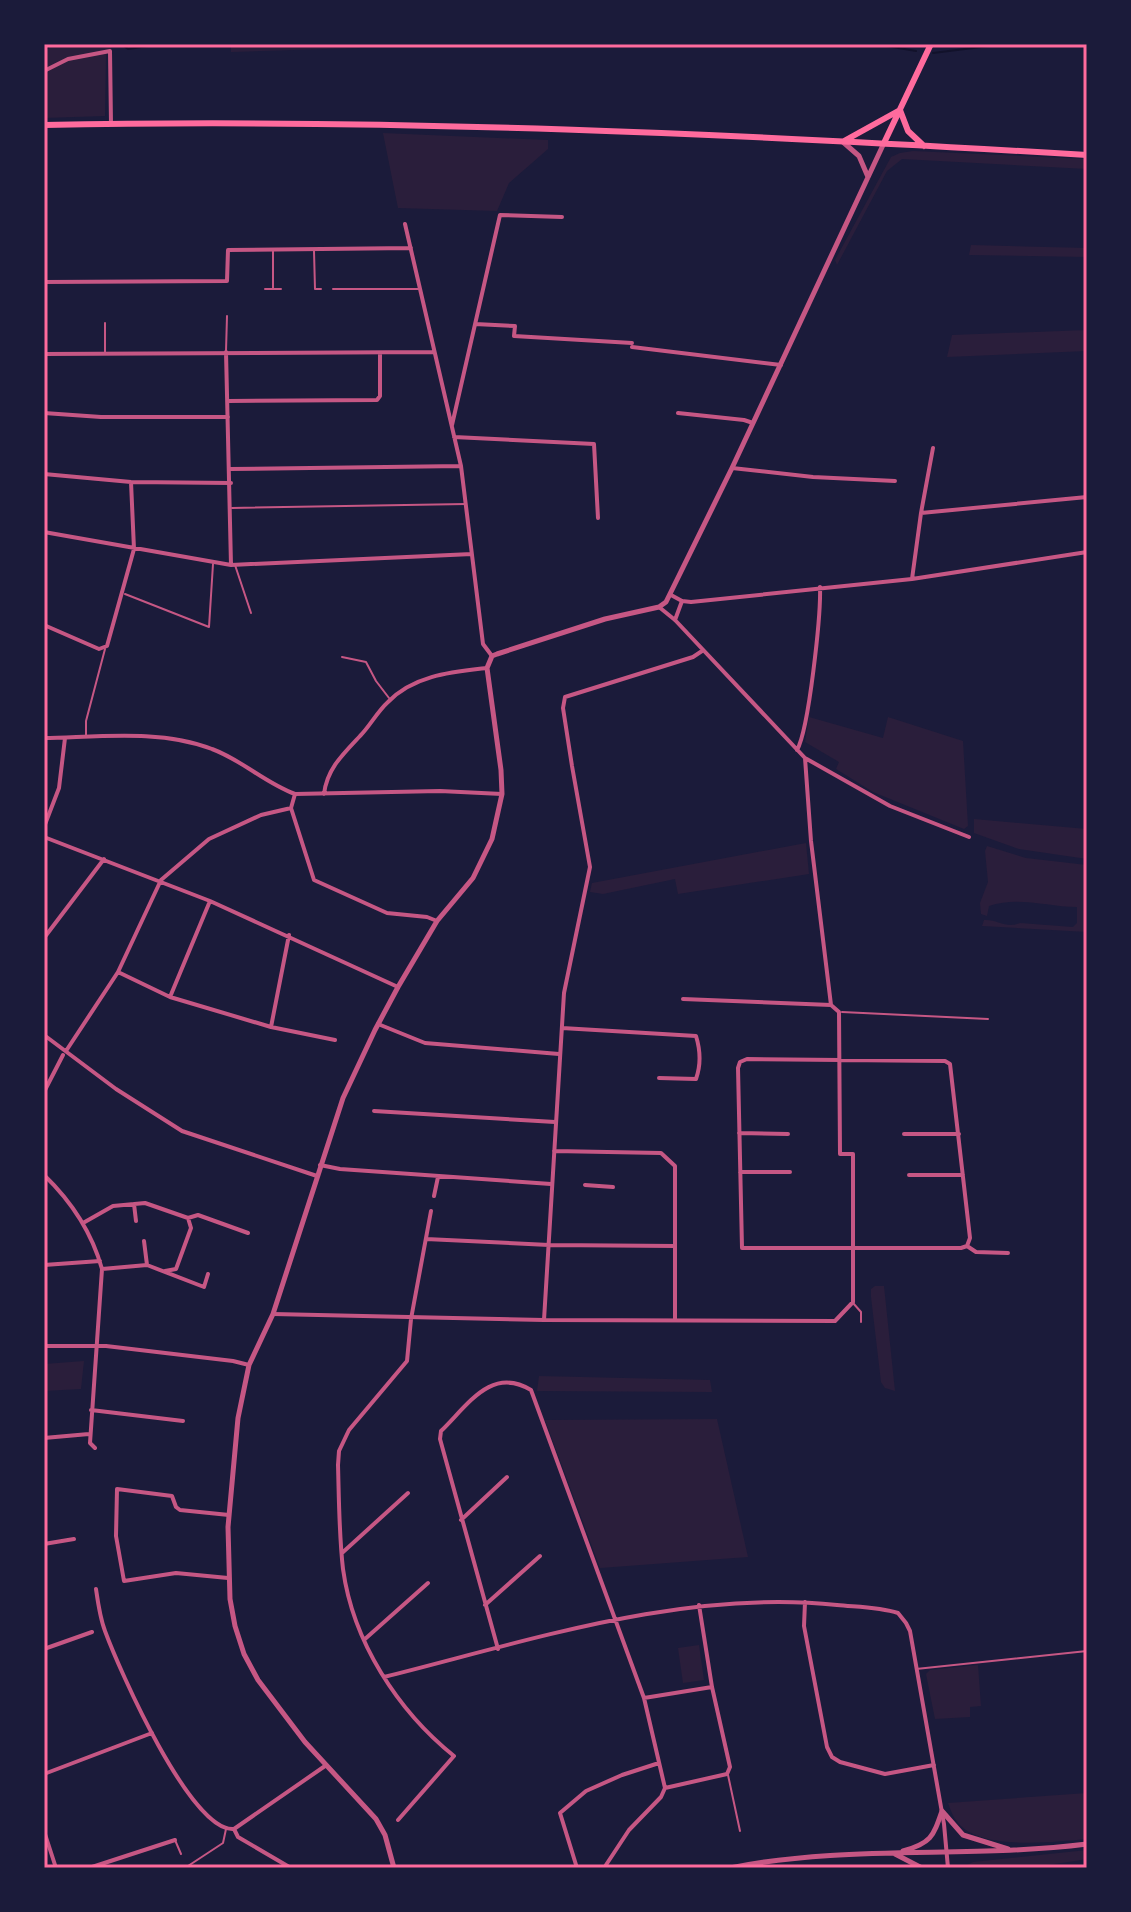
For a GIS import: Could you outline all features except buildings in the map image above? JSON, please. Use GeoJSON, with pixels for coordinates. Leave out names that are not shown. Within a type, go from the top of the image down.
{"type":"FeatureCollection","features":[{"type":"Feature","properties":{"kind":"main road"},"geometry":{"type":"LineString","coordinates":[[884,143],[931,44]]}},
{"type":"Feature","properties":{"kind":"main road"},"geometry":{"type":"LineString","coordinates":[[843,142],[900,110]]}},
{"type":"Feature","properties":{"kind":"main road"},"geometry":{"type":"LineString","coordinates":[[900,110],[908,131],[924,146]]}},
{"type":"Feature","properties":{"kind":"main road"},"geometry":{"type":"LineString","coordinates":[[44,125],[502,128],[884,143],[1087,155]]}},
{"type":"Feature","properties":{"kind":"street"},"geometry":{"type":"LineString","coordinates":[[44,71],[68,59],[110,51],[111,124]]}},
{"type":"Feature","properties":{"kind":"street"},"geometry":{"type":"LineString","coordinates":[[843,142],[859,156],[868,178]]}},
{"type":"Feature","properties":{"kind":"street"},"geometry":{"type":"LineString","coordinates":[[394,1868],[385,1835],[376,1819],[325,1766],[258,1680],[244,1654],[235,1626],[228,1578],[229,1515],[238,1418],[249,1365],[273,1314],[352,1076],[398,987],[437,921],[473,878],[486,855],[500,812],[502,794],[487,668],[492,656],[605,619],[659,607],[671,595],[884,143]]}},
{"type":"Feature","properties":{"kind":"street"},"geometry":{"type":"LineString","coordinates":[[452,428],[500,215],[562,217]]}},
{"type":"Feature","properties":{"kind":"street"},"geometry":{"type":"LineString","coordinates":[[405,224],[461,466],[483,644],[492,656]]}},
{"type":"Feature","properties":{"kind":"street"},"geometry":{"type":"LineString","coordinates":[[44,282],[227,281],[228,250],[411,248]]}},
{"type":"Feature","properties":{"kind":"street"},"geometry":{"type":"LineString","coordinates":[[475,324],[515,326],[514,336],[632,345],[781,365]]}},
{"type":"Feature","properties":{"kind":"street"},"geometry":{"type":"LineString","coordinates":[[226,352],[233,565]]}},
{"type":"Feature","properties":{"kind":"street"},"geometry":{"type":"LineString","coordinates":[[228,401],[377,400],[380,396],[380,352]]}},
{"type":"Feature","properties":{"kind":"street"},"geometry":{"type":"LineString","coordinates":[[44,354],[434,352]]}},
{"type":"Feature","properties":{"kind":"street"},"geometry":{"type":"LineString","coordinates":[[44,413],[101,417],[228,417]]}},
{"type":"Feature","properties":{"kind":"street"},"geometry":{"type":"LineString","coordinates":[[678,413],[753,423]]}},
{"type":"Feature","properties":{"kind":"street"},"geometry":{"type":"LineString","coordinates":[[454,437],[594,444],[598,518]]}},
{"type":"Feature","properties":{"kind":"street"},"geometry":{"type":"LineString","coordinates":[[912,579],[933,448]]}},
{"type":"Feature","properties":{"kind":"street"},"geometry":{"type":"LineString","coordinates":[[230,469],[461,466]]}},
{"type":"Feature","properties":{"kind":"street"},"geometry":{"type":"LineString","coordinates":[[732,468],[813,477],[895,481]]}},
{"type":"Feature","properties":{"kind":"street"},"geometry":{"type":"LineString","coordinates":[[44,474],[131,482],[231,483]]}},
{"type":"Feature","properties":{"kind":"street"},"geometry":{"type":"LineString","coordinates":[[44,625],[99,649],[105,648],[109,642],[134,549],[131,482]]}},
{"type":"Feature","properties":{"kind":"street"},"geometry":{"type":"LineString","coordinates":[[921,513],[1087,497]]}},
{"type":"Feature","properties":{"kind":"street"},"geometry":{"type":"LineString","coordinates":[[44,532],[233,565],[472,554]]}},
{"type":"Feature","properties":{"kind":"street"},"geometry":{"type":"LineString","coordinates":[[671,595],[682,601],[912,579],[1087,552]]}},
{"type":"Feature","properties":{"kind":"street"},"geometry":{"type":"LineString","coordinates":[[797,750],[808,703],[820,587]]}},
{"type":"Feature","properties":{"kind":"street"},"geometry":{"type":"LineString","coordinates":[[675,620],[682,601]]}},
{"type":"Feature","properties":{"kind":"street"},"geometry":{"type":"LineString","coordinates":[[659,607],[675,620],[805,758],[890,806],[969,837]]}},
{"type":"Feature","properties":{"kind":"street"},"geometry":{"type":"LineString","coordinates":[[544,1320],[564,993],[590,867],[563,708],[565,697],[693,657],[702,651]]}},
{"type":"Feature","properties":{"kind":"street"},"geometry":{"type":"LineString","coordinates":[[324,794],[325,782],[334,765],[390,699],[426,678],[487,668]]}},
{"type":"Feature","properties":{"kind":"street"},"geometry":{"type":"LineString","coordinates":[[44,738],[150,737],[193,742],[237,760],[280,788],[295,794],[440,791],[502,794]]}},
{"type":"Feature","properties":{"kind":"street"},"geometry":{"type":"LineString","coordinates":[[44,827],[59,788],[65,738]]}},
{"type":"Feature","properties":{"kind":"street"},"geometry":{"type":"LineString","coordinates":[[805,758],[804,772],[831,1005]]}},
{"type":"Feature","properties":{"kind":"street"},"geometry":{"type":"LineString","coordinates":[[295,794],[291,808],[314,880],[387,913],[437,921]]}},
{"type":"Feature","properties":{"kind":"street"},"geometry":{"type":"LineString","coordinates":[[44,1092],[64,1053],[118,972],[161,880],[209,839],[258,816],[291,808]]}},
{"type":"Feature","properties":{"kind":"street"},"geometry":{"type":"LineString","coordinates":[[44,837],[161,880],[289,935],[398,987]]}},
{"type":"Feature","properties":{"kind":"street"},"geometry":{"type":"LineString","coordinates":[[44,938],[104,859]]}},
{"type":"Feature","properties":{"kind":"street"},"geometry":{"type":"LineString","coordinates":[[170,997],[210,901]]}},
{"type":"Feature","properties":{"kind":"street"},"geometry":{"type":"LineString","coordinates":[[271,1027],[289,935]]}},
{"type":"Feature","properties":{"kind":"street"},"geometry":{"type":"LineString","coordinates":[[118,972],[170,997],[271,1027],[335,1040]]}},
{"type":"Feature","properties":{"kind":"street"},"geometry":{"type":"LineString","coordinates":[[273,1314],[411,1319],[835,1321],[853,1302],[854,1248],[853,1154],[840,1154],[839,1012],[831,1005],[683,999]]}},
{"type":"Feature","properties":{"kind":"street"},"geometry":{"type":"LineString","coordinates":[[378,1024],[425,1043],[560,1054]]}},
{"type":"Feature","properties":{"kind":"street"},"geometry":{"type":"LineString","coordinates":[[562,1028],[696,1036],[699,1070],[696,1079],[659,1078]]}},
{"type":"Feature","properties":{"kind":"street"},"geometry":{"type":"LineString","coordinates":[[44,1035],[64,1053],[182,1131],[317,1176]]}},
{"type":"Feature","properties":{"kind":"street"},"geometry":{"type":"LineString","coordinates":[[747,1059],[945,1061],[952,1070],[970,1238],[967,1246],[742,1248],[740,1062],[747,1059]]}},
{"type":"Feature","properties":{"kind":"street"},"geometry":{"type":"LineString","coordinates":[[374,1111],[556,1122]]}},
{"type":"Feature","properties":{"kind":"street"},"geometry":{"type":"LineString","coordinates":[[739,1133],[788,1134]]}},
{"type":"Feature","properties":{"kind":"street"},"geometry":{"type":"LineString","coordinates":[[904,1134],[959,1134]]}},
{"type":"Feature","properties":{"kind":"street"},"geometry":{"type":"LineString","coordinates":[[554,1151],[661,1153],[675,1166],[675,1320]]}},
{"type":"Feature","properties":{"kind":"street"},"geometry":{"type":"LineString","coordinates":[[320,1165],[551,1184]]}},
{"type":"Feature","properties":{"kind":"street"},"geometry":{"type":"LineString","coordinates":[[740,1172],[790,1172]]}},
{"type":"Feature","properties":{"kind":"street"},"geometry":{"type":"LineString","coordinates":[[44,1175],[83,1223],[102,1269],[90,1434],[90,1443],[95,1448]]}},
{"type":"Feature","properties":{"kind":"street"},"geometry":{"type":"LineString","coordinates":[[909,1175],[963,1175]]}},
{"type":"Feature","properties":{"kind":"street"},"geometry":{"type":"LineString","coordinates":[[434,1196],[438,1177]]}},
{"type":"Feature","properties":{"kind":"street"},"geometry":{"type":"LineString","coordinates":[[585,1185],[613,1187]]}},
{"type":"Feature","properties":{"kind":"street"},"geometry":{"type":"LineString","coordinates":[[134,1203],[136,1221]]}},
{"type":"Feature","properties":{"kind":"street"},"geometry":{"type":"LineString","coordinates":[[83,1223],[113,1206],[145,1203],[188,1218],[198,1215],[248,1233]]}},
{"type":"Feature","properties":{"kind":"street"},"geometry":{"type":"LineString","coordinates":[[398,1820],[454,1756],[415,1721],[384,1677],[365,1639],[349,1596],[342,1553],[339,1451],[349,1430],[407,1361],[411,1319],[431,1211]]}},
{"type":"Feature","properties":{"kind":"street"},"geometry":{"type":"LineString","coordinates":[[163,1271],[176,1269],[191,1228],[188,1218]]}},
{"type":"Feature","properties":{"kind":"street"},"geometry":{"type":"LineString","coordinates":[[426,1239],[549,1245],[675,1246]]}},
{"type":"Feature","properties":{"kind":"street"},"geometry":{"type":"LineString","coordinates":[[144,1241],[147,1265]]}},
{"type":"Feature","properties":{"kind":"street"},"geometry":{"type":"LineString","coordinates":[[967,1246],[976,1252],[1008,1253]]}},
{"type":"Feature","properties":{"kind":"street"},"geometry":{"type":"LineString","coordinates":[[44,1265],[100,1261]]}},
{"type":"Feature","properties":{"kind":"street"},"geometry":{"type":"LineString","coordinates":[[102,1269],[147,1265],[204,1287],[208,1274]]}},
{"type":"Feature","properties":{"kind":"street"},"geometry":{"type":"LineString","coordinates":[[44,1346],[98,1346],[249,1365]]}},
{"type":"Feature","properties":{"kind":"street"},"geometry":{"type":"LineString","coordinates":[[498,1649],[440,1439],[441,1431],[491,1383],[504,1380],[518,1382],[531,1390],[644,1698],[665,1788],[661,1797],[629,1830],[604,1868]]}},
{"type":"Feature","properties":{"kind":"street"},"geometry":{"type":"LineString","coordinates":[[91,1410],[183,1421]]}},
{"type":"Feature","properties":{"kind":"street"},"geometry":{"type":"LineString","coordinates":[[44,1438],[90,1434]]}},
{"type":"Feature","properties":{"kind":"street"},"geometry":{"type":"LineString","coordinates":[[461,1520],[507,1477]]}},
{"type":"Feature","properties":{"kind":"street"},"geometry":{"type":"LineString","coordinates":[[228,1578],[176,1573],[124,1581],[116,1536],[117,1489],[172,1496],[180,1510],[229,1515]]}},
{"type":"Feature","properties":{"kind":"street"},"geometry":{"type":"LineString","coordinates":[[342,1553],[408,1493]]}},
{"type":"Feature","properties":{"kind":"street"},"geometry":{"type":"LineString","coordinates":[[44,1544],[74,1539]]}},
{"type":"Feature","properties":{"kind":"street"},"geometry":{"type":"LineString","coordinates":[[485,1605],[540,1556]]}},
{"type":"Feature","properties":{"kind":"street"},"geometry":{"type":"LineString","coordinates":[[365,1639],[428,1583]]}},
{"type":"Feature","properties":{"kind":"street"},"geometry":{"type":"LineString","coordinates":[[96,1589],[103,1628],[152,1733],[178,1780],[209,1818],[291,1868]]}},
{"type":"Feature","properties":{"kind":"street"},"geometry":{"type":"LineString","coordinates":[[384,1677],[614,1621],[699,1605],[805,1602],[890,1610],[898,1613],[906,1623],[942,1811],[948,1868]]}},
{"type":"Feature","properties":{"kind":"street"},"geometry":{"type":"LineString","coordinates":[[805,1602],[804,1626],[827,1747],[832,1757],[885,1774],[934,1765]]}},
{"type":"Feature","properties":{"kind":"street"},"geometry":{"type":"LineString","coordinates":[[665,1788],[727,1774],[730,1767],[712,1687],[699,1605]]}},
{"type":"Feature","properties":{"kind":"street"},"geometry":{"type":"LineString","coordinates":[[44,1649],[92,1632]]}},
{"type":"Feature","properties":{"kind":"street"},"geometry":{"type":"LineString","coordinates":[[644,1698],[712,1687]]}},
{"type":"Feature","properties":{"kind":"street"},"geometry":{"type":"LineString","coordinates":[[44,1774],[152,1733]]}},
{"type":"Feature","properties":{"kind":"street"},"geometry":{"type":"LineString","coordinates":[[577,1868],[560,1813],[586,1791],[659,1763]]}},
{"type":"Feature","properties":{"kind":"street"},"geometry":{"type":"LineString","coordinates":[[230,1829],[325,1766]]}},
{"type":"Feature","properties":{"kind":"street"},"geometry":{"type":"LineString","coordinates":[[942,1811],[963,1835],[1017,1851]]}},
{"type":"Feature","properties":{"kind":"street"},"geometry":{"type":"LineString","coordinates":[[894,1854],[918,1847],[931,1838],[942,1811]]}},
{"type":"Feature","properties":{"kind":"street"},"geometry":{"type":"LineString","coordinates":[[44,1831],[56,1868]]}},
{"type":"Feature","properties":{"kind":"street"},"geometry":{"type":"LineString","coordinates":[[89,1868],[175,1840]]}},
{"type":"Feature","properties":{"kind":"street"},"geometry":{"type":"LineString","coordinates":[[730,1868],[793,1858],[1017,1851],[1087,1844]]}},
{"type":"Feature","properties":{"kind":"street"},"geometry":{"type":"LineString","coordinates":[[894,1854],[922,1868]]}},
{"type":"Feature","properties":{"kind":"lane"},"geometry":{"type":"LineString","coordinates":[[273,249],[273,289]]}},
{"type":"Feature","properties":{"kind":"lane"},"geometry":{"type":"LineString","coordinates":[[314,249],[315,289]]}},
{"type":"Feature","properties":{"kind":"lane"},"geometry":{"type":"LineString","coordinates":[[265,289],[281,289]]}},
{"type":"Feature","properties":{"kind":"lane"},"geometry":{"type":"LineString","coordinates":[[309,289],[321,289]]}},
{"type":"Feature","properties":{"kind":"lane"},"geometry":{"type":"LineString","coordinates":[[333,289],[420,289]]}},
{"type":"Feature","properties":{"kind":"lane"},"geometry":{"type":"LineString","coordinates":[[226,352],[227,316]]}},
{"type":"Feature","properties":{"kind":"lane"},"geometry":{"type":"LineString","coordinates":[[105,323],[105,354]]}},
{"type":"Feature","properties":{"kind":"lane"},"geometry":{"type":"LineString","coordinates":[[231,508],[466,504]]}},
{"type":"Feature","properties":{"kind":"lane"},"geometry":{"type":"LineString","coordinates":[[123,593],[209,627],[213,562]]}},
{"type":"Feature","properties":{"kind":"lane"},"geometry":{"type":"LineString","coordinates":[[233,565],[251,613]]}},
{"type":"Feature","properties":{"kind":"lane"},"geometry":{"type":"LineString","coordinates":[[86,737],[86,721],[106,654],[105,648]]}},
{"type":"Feature","properties":{"kind":"lane"},"geometry":{"type":"LineString","coordinates":[[342,657],[366,662],[390,699]]}},
{"type":"Feature","properties":{"kind":"lane"},"geometry":{"type":"LineString","coordinates":[[839,1012],[988,1019]]}},
{"type":"Feature","properties":{"kind":"lane"},"geometry":{"type":"LineString","coordinates":[[853,1302],[861,1312],[861,1322]]}},
{"type":"Feature","properties":{"kind":"lane"},"geometry":{"type":"LineString","coordinates":[[915,1669],[1087,1651]]}},
{"type":"Feature","properties":{"kind":"lane"},"geometry":{"type":"LineString","coordinates":[[727,1774],[740,1831]]}},
{"type":"Feature","properties":{"kind":"lane"},"geometry":{"type":"LineString","coordinates":[[188,1866],[223,1843],[230,1829]]}},
{"type":"Feature","properties":{"kind":"lane"},"geometry":{"type":"LineString","coordinates":[[175,1840],[181,1854]]}},
{"type":"Feature","properties":{"kind":"shaded area"},"geometry":{"type":"Polygon","coordinates":[[[44,44],[114,44],[106,55],[105,116],[44,118],[44,44]]]}},
{"type":"Feature","properties":{"kind":"shaded area"},"geometry":{"type":"Polygon","coordinates":[[[231,44],[359,44],[360,48],[231,52],[231,44]]]}},
{"type":"Feature","properties":{"kind":"shaded area"},"geometry":{"type":"Polygon","coordinates":[[[383,133],[548,140],[548,149],[509,183],[497,211],[398,208],[383,133]]]}},
{"type":"Feature","properties":{"kind":"shaded area"},"geometry":{"type":"Polygon","coordinates":[[[913,151],[1087,159],[1087,169],[902,159],[887,171],[837,265],[835,260],[891,157],[913,151]]]}},
{"type":"Feature","properties":{"kind":"shaded area"},"geometry":{"type":"Polygon","coordinates":[[[971,245],[1087,248],[1087,257],[969,255],[971,245]]]}},
{"type":"Feature","properties":{"kind":"shaded area"},"geometry":{"type":"Polygon","coordinates":[[[1087,330],[1087,351],[947,357],[952,335],[1087,330]]]}},
{"type":"Feature","properties":{"kind":"shaded area"},"geometry":{"type":"Polygon","coordinates":[[[809,717],[883,738],[888,717],[963,741],[968,826],[964,829],[873,792],[836,769],[839,762],[805,742],[809,717]]]}},
{"type":"Feature","properties":{"kind":"shaded area"},"geometry":{"type":"Polygon","coordinates":[[[974,819],[1087,829],[1087,859],[1019,849],[974,833],[974,819]]]}},
{"type":"Feature","properties":{"kind":"shaded area"},"geometry":{"type":"Polygon","coordinates":[[[806,843],[809,874],[678,894],[675,879],[603,894],[590,892],[592,883],[806,843]]]}},
{"type":"Feature","properties":{"kind":"shaded area"},"geometry":{"type":"Polygon","coordinates":[[[987,846],[1026,858],[1087,865],[1087,932],[982,926],[984,920],[1010,925],[1073,927],[1077,923],[1077,907],[1011,902],[989,906],[987,916],[981,914],[980,903],[988,882],[987,846]]]}},
{"type":"Feature","properties":{"kind":"shaded area"},"geometry":{"type":"Polygon","coordinates":[[[884,1286],[895,1391],[885,1388],[881,1382],[871,1297],[871,1289],[884,1286]]]}},
{"type":"Feature","properties":{"kind":"shaded area"},"geometry":{"type":"Polygon","coordinates":[[[84,1361],[81,1389],[44,1391],[44,1364],[84,1361]]]}},
{"type":"Feature","properties":{"kind":"shaded area"},"geometry":{"type":"Polygon","coordinates":[[[539,1376],[710,1380],[712,1392],[537,1391],[539,1376]]]}},
{"type":"Feature","properties":{"kind":"shaded area"},"geometry":{"type":"Polygon","coordinates":[[[717,1419],[748,1557],[600,1568],[545,1420],[717,1419]]]}},
{"type":"Feature","properties":{"kind":"shaded area"},"geometry":{"type":"Polygon","coordinates":[[[699,1645],[704,1680],[683,1683],[678,1648],[699,1645]]]}},
{"type":"Feature","properties":{"kind":"shaded area"},"geometry":{"type":"Polygon","coordinates":[[[978,1665],[981,1706],[970,1707],[970,1717],[935,1719],[926,1674],[930,1670],[978,1665]]]}},
{"type":"Feature","properties":{"kind":"shaded area"},"geometry":{"type":"Polygon","coordinates":[[[1087,1793],[1087,1839],[1057,1842],[1021,1843],[972,1834],[956,1821],[948,1803],[1087,1793]]]}},
{"type":"Feature","properties":{"kind":"shaded area"},"geometry":{"type":"Polygon","coordinates":[[[1087,1850],[1087,1859],[1042,1866],[992,1869],[965,1866],[973,1862],[1087,1850]]]}},
{"type":"Feature","properties":{"kind":"waterway"},"geometry":{"type":"LineString","coordinates":[[44,51],[51,44]]}},
{"type":"Feature","properties":{"kind":"waterway"},"geometry":{"type":"LineString","coordinates":[[121,44],[128,49],[193,44]]}},
{"type":"Feature","properties":{"kind":"waterway"},"geometry":{"type":"LineString","coordinates":[[198,44],[210,44]]}},
{"type":"Feature","properties":{"kind":"waterway"},"geometry":{"type":"LineString","coordinates":[[875,44],[916,51]]}},
{"type":"Feature","properties":{"kind":"waterway"},"geometry":{"type":"LineString","coordinates":[[933,53],[1005,44]]}}]}
